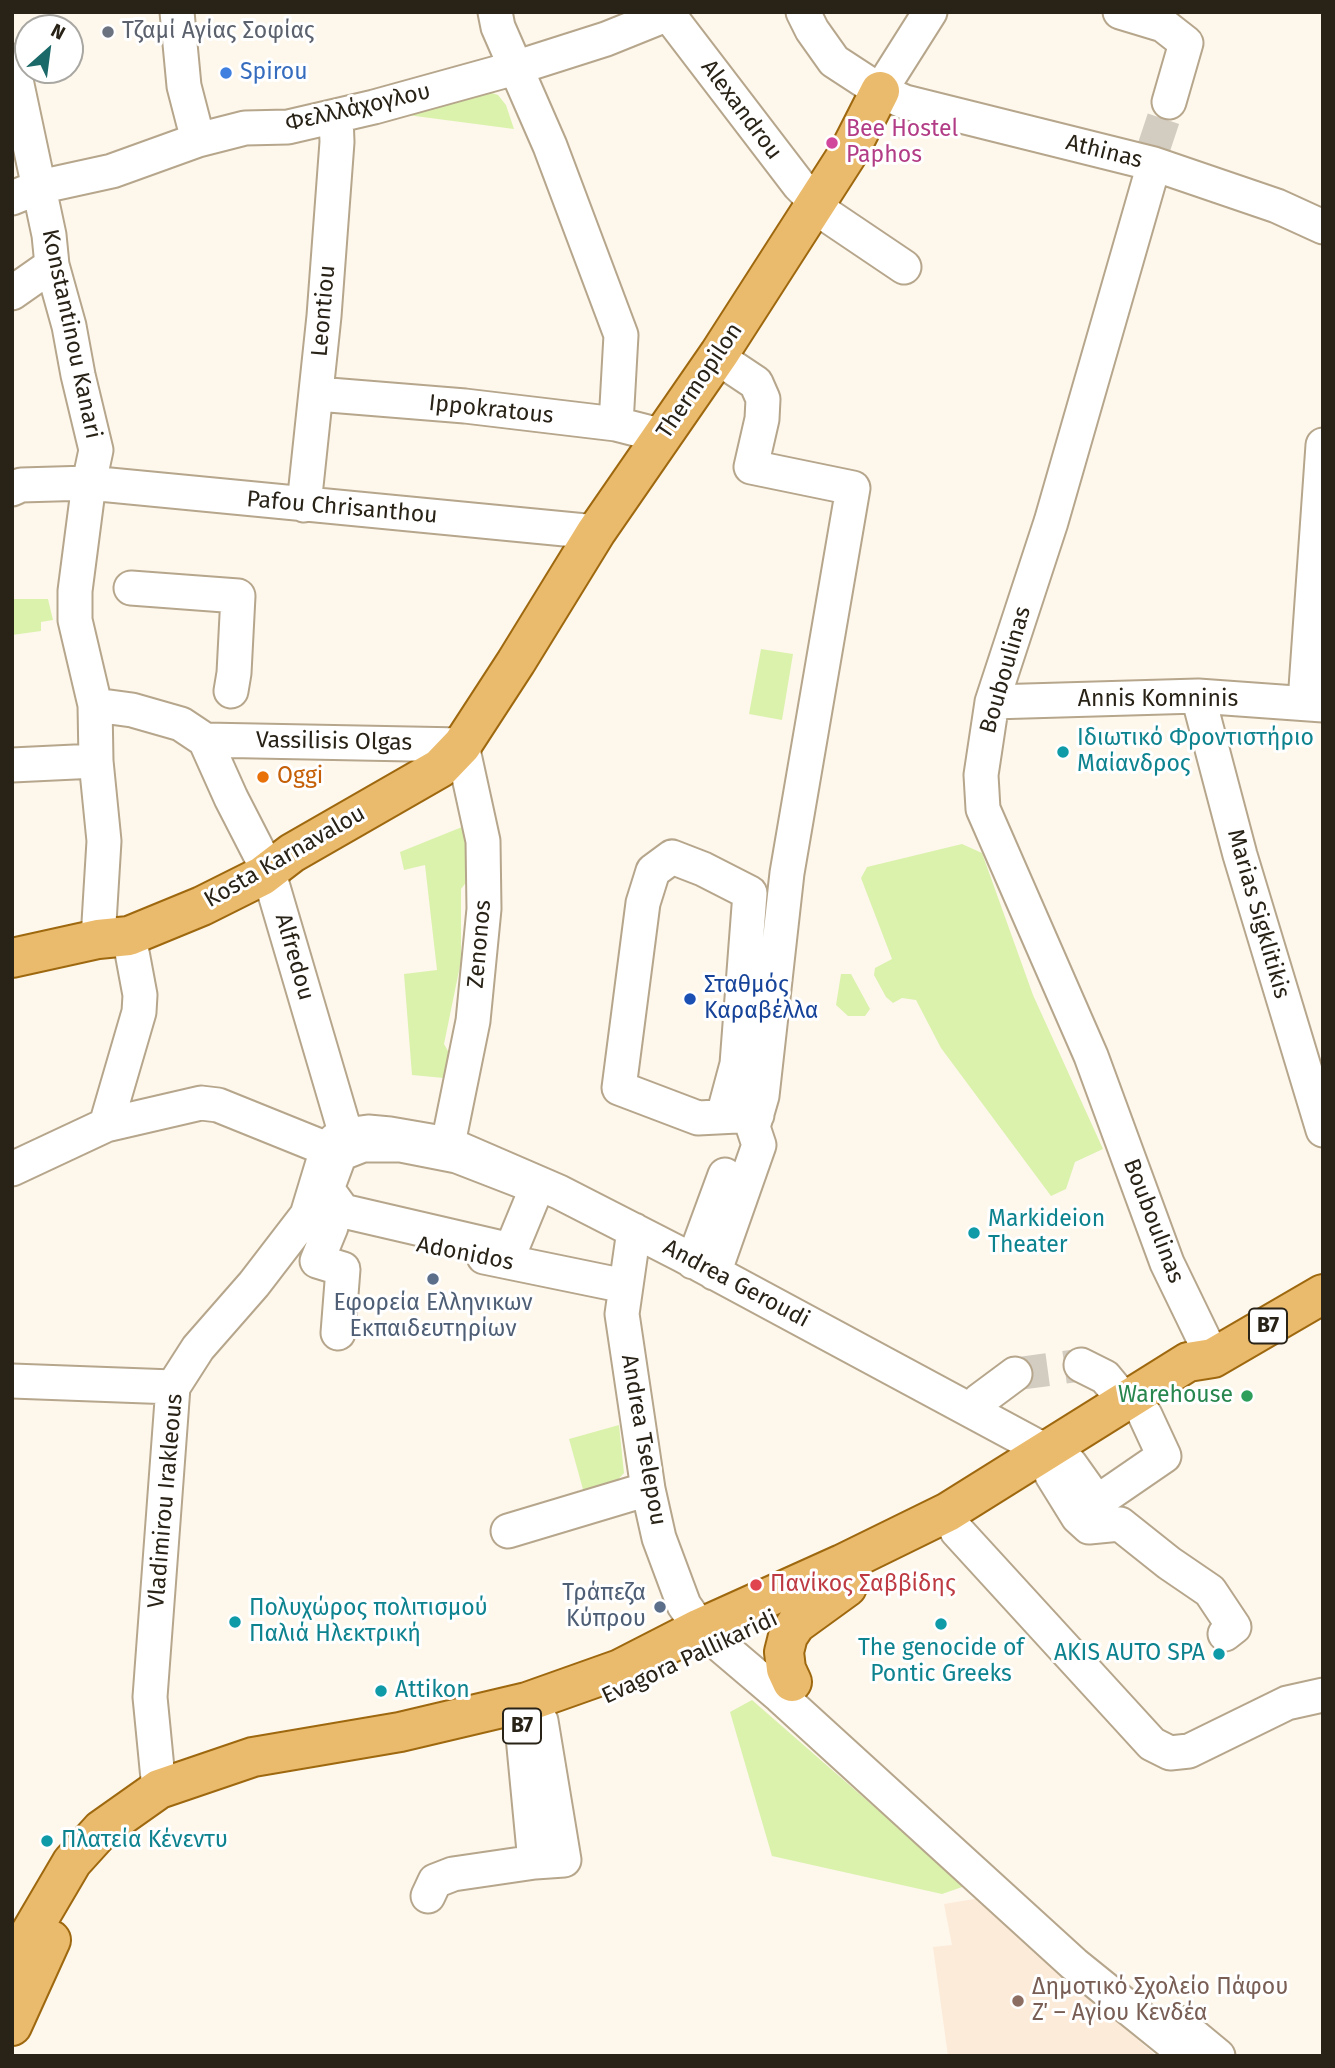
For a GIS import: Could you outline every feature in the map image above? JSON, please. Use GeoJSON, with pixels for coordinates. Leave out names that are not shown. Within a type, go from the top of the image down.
{"type":"FeatureCollection","features":[{"type":"Feature","properties":{"kind":"main road","name":"Thermopilon"},"geometry":{"type":"LineString","coordinates":[[462,745],[596,532],[717,357],[816,205],[850,150],[880,91]]}},
{"type":"Feature","properties":{"kind":"main road","name":"Kosta Karnavalou"},"geometry":{"type":"LineString","coordinates":[[12,958],[113,937],[202,906],[440,768],[462,745]]}},
{"type":"Feature","properties":{"kind":"main road","name":"Evagora Pallikaridi"},"geometry":{"type":"LineString","coordinates":[[12,1964],[72,1862],[101,1830],[159,1789],[253,1757],[400,1732],[527,1702],[720,1636],[847,1587],[957,1531],[1135,1408],[1188,1362],[1213,1358],[1323,1294]]}},
{"type":"Feature","properties":{"kind":"main road","name":"Evagora Pallikaridi"},"geometry":{"type":"LineString","coordinates":[[12,2026],[43,1955],[86,1881],[104,1857],[147,1822],[207,1795],[258,1780],[313,1766],[531,1724],[632,1690],[842,1564],[1056,1464]]}},
{"type":"Feature","properties":{"kind":"main road"},"geometry":{"type":"LineString","coordinates":[[792,1682],[786,1669],[784,1652],[788,1636],[796,1624],[847,1587]]}},
{"type":"Feature","properties":{"kind":"street"},"geometry":{"type":"LineString","coordinates":[[177,12],[184,86],[198,141]]}},
{"type":"Feature","properties":{"kind":"street"},"geometry":{"type":"LineString","coordinates":[[495,12],[498,27],[550,146],[621,335],[616,424]]}},
{"type":"Feature","properties":{"kind":"street","name":"Athinas"},"geometry":{"type":"LineString","coordinates":[[803,12],[822,47],[834,61],[880,91],[905,102],[1154,164],[1277,206],[1323,227]]}},
{"type":"Feature","properties":{"kind":"street","name":"Thermopilon"},"geometry":{"type":"LineString","coordinates":[[880,91],[930,12]]}},
{"type":"Feature","properties":{"kind":"street"},"geometry":{"type":"LineString","coordinates":[[1120,12],[1163,24],[1186,43],[1169,102]]}},
{"type":"Feature","properties":{"kind":"street","name":"Φελλλάχογλου"},"geometry":{"type":"LineString","coordinates":[[25,193],[112,171],[244,128],[288,127],[515,68],[606,39],[671,13]]}},
{"type":"Feature","properties":{"kind":"street","name":"Alexandrou"},"geometry":{"type":"LineString","coordinates":[[671,13],[816,205],[904,268]]}},
{"type":"Feature","properties":{"kind":"street","name":"Konstantinou Kanari"},"geometry":{"type":"LineString","coordinates":[[12,61],[25,193],[49,235],[52,265],[69,326],[96,450],[89,483],[75,620],[95,705],[96,761],[113,937],[140,995],[139,1012],[106,1125]]}},
{"type":"Feature","properties":{"kind":"street","name":"Leontiou"},"geometry":{"type":"LineString","coordinates":[[304,505],[317,394],[336,155],[336,116]]}},
{"type":"Feature","properties":{"kind":"street","name":"Bouboulinas"},"geometry":{"type":"LineString","coordinates":[[1154,164],[1051,522],[992,702],[981,775],[983,809],[1091,1056],[1167,1264],[1213,1358]]}},
{"type":"Feature","properties":{"kind":"street"},"geometry":{"type":"LineString","coordinates":[[12,293],[52,265]]}},
{"type":"Feature","properties":{"kind":"street"},"geometry":{"type":"LineString","coordinates":[[625,1286],[696,1263],[745,1119],[762,1097],[787,873],[853,488],[751,467],[762,419],[763,399],[756,383],[717,357]]}},
{"type":"Feature","properties":{"kind":"street","name":"Ippokratous"},"geometry":{"type":"LineString","coordinates":[[317,394],[465,406],[616,424],[663,436]]}},
{"type":"Feature","properties":{"kind":"street"},"geometry":{"type":"LineString","coordinates":[[1314,703],[1323,445]]}},
{"type":"Feature","properties":{"kind":"street","name":"Pafou Chrisanthou"},"geometry":{"type":"LineString","coordinates":[[12,489],[21,485],[89,483],[596,532]]}},
{"type":"Feature","properties":{"kind":"street"},"geometry":{"type":"LineString","coordinates":[[77,584],[238,596],[231,691]]}},
{"type":"Feature","properties":{"kind":"street","name":"Annis Komninis"},"geometry":{"type":"LineString","coordinates":[[992,702],[1198,696],[1314,703]]}},
{"type":"Feature","properties":{"kind":"street","name":"Marias Sigklitikis"},"geometry":{"type":"LineString","coordinates":[[1198,696],[1240,855],[1323,1130]]}},
{"type":"Feature","properties":{"kind":"street"},"geometry":{"type":"LineString","coordinates":[[95,705],[132,710],[181,724],[205,740]]}},
{"type":"Feature","properties":{"kind":"street","name":"Vassilisis Olgas"},"geometry":{"type":"LineString","coordinates":[[205,740],[462,745]]}},
{"type":"Feature","properties":{"kind":"street","name":"Alfredou"},"geometry":{"type":"LineString","coordinates":[[205,740],[268,870],[337,1142]]}},
{"type":"Feature","properties":{"kind":"street","name":"Zenonos"},"geometry":{"type":"LineString","coordinates":[[449,1144],[473,1021],[484,909],[483,841],[462,745]]}},
{"type":"Feature","properties":{"kind":"street"},"geometry":{"type":"LineString","coordinates":[[12,765],[96,761]]}},
{"type":"Feature","properties":{"kind":"street"},"geometry":{"type":"LineString","coordinates":[[672,857],[751,893],[737,1064],[745,1119],[698,1118],[619,1088],[643,904],[649,881],[658,866],[672,857]]}},
{"type":"Feature","properties":{"kind":"street"},"geometry":{"type":"LineString","coordinates":[[12,1169],[106,1125],[201,1103],[218,1105],[337,1142],[327,1218],[317,1261],[343,1269],[338,1333]]}},
{"type":"Feature","properties":{"kind":"street","name":"Andrea Geroudi"},"geometry":{"type":"LineString","coordinates":[[337,1142],[368,1132],[449,1144],[559,1192],[970,1410],[1056,1464]]}},
{"type":"Feature","properties":{"kind":"street"},"geometry":{"type":"LineString","coordinates":[[363,1145],[401,1145],[457,1156],[537,1187],[511,1250],[327,1218],[327,1189],[340,1154],[363,1145]]}},
{"type":"Feature","properties":{"kind":"street","name":"Adonidos"},"geometry":{"type":"LineString","coordinates":[[327,1218],[625,1286]]}},
{"type":"Feature","properties":{"kind":"street","name":"Vladimirou Irakleous"},"geometry":{"type":"LineString","coordinates":[[159,1789],[150,1697],[173,1387],[198,1348],[254,1284],[327,1218]]}},
{"type":"Feature","properties":{"kind":"street","name":"Andrea Tselepou"},"geometry":{"type":"LineString","coordinates":[[634,1230],[622,1314],[648,1489],[660,1538],[684,1605],[720,1636]]}},
{"type":"Feature","properties":{"kind":"street"},"geometry":{"type":"LineString","coordinates":[[1056,1464],[1097,1502],[1164,1456],[1135,1408],[1105,1377],[1081,1365]]}},
{"type":"Feature","properties":{"kind":"street"},"geometry":{"type":"LineString","coordinates":[[970,1410],[979,1400],[1016,1374]]}},
{"type":"Feature","properties":{"kind":"street"},"geometry":{"type":"LineString","coordinates":[[12,1381],[173,1387]]}},
{"type":"Feature","properties":{"kind":"street"},"geometry":{"type":"LineString","coordinates":[[1056,1464],[1079,1517],[1089,1527],[1121,1524],[1169,1563],[1210,1591],[1234,1627],[1225,1634]]}},
{"type":"Feature","properties":{"kind":"street"},"geometry":{"type":"LineString","coordinates":[[508,1531],[648,1489]]}},
{"type":"Feature","properties":{"kind":"street"},"geometry":{"type":"LineString","coordinates":[[957,1531],[1152,1744],[1170,1753],[1189,1751],[1287,1703],[1323,1695]]}},
{"type":"Feature","properties":{"kind":"street"},"geometry":{"type":"LineString","coordinates":[[720,1636],[792,1682],[888,1773],[1218,2056]]}},
{"type":"Feature","properties":{"kind":"street"},"geometry":{"type":"LineString","coordinates":[[720,1636],[780,1696],[1074,1964],[1188,2056]]}},
{"type":"Feature","properties":{"kind":"street"},"geometry":{"type":"LineString","coordinates":[[428,1896],[435,1881],[453,1874],[550,1861],[531,1724]]}},
{"type":"Feature","properties":{"kind":"shaded area","name":"Δημοτικό Σχολείο Πάφου Ζ΄ – Αγίου Κενδέα"},"geometry":{"type":"Polygon","coordinates":[[[980,1898],[1156,2056],[948,2056],[933,1947],[952,1945],[944,1904],[980,1898]]]}},
{"type":"Feature","properties":{"kind":"green space"},"geometry":{"type":"Polygon","coordinates":[[[486,91],[498,95],[506,105],[514,129],[392,113],[486,91]]]}},
{"type":"Feature","properties":{"kind":"green space"},"geometry":{"type":"Polygon","coordinates":[[[12,599],[48,599],[53,620],[41,622],[41,631],[12,635],[12,599]]]}},
{"type":"Feature","properties":{"kind":"green space"},"geometry":{"type":"Polygon","coordinates":[[[761,649],[793,654],[782,720],[749,714],[761,649]]]}},
{"type":"Feature","properties":{"kind":"green space"},"geometry":{"type":"Polygon","coordinates":[[[462,827],[471,876],[461,889],[461,961],[444,1044],[452,1058],[444,1078],[412,1075],[404,974],[437,970],[425,865],[404,870],[400,852],[462,827]]]}},
{"type":"Feature","properties":{"kind":"green space"},"geometry":{"type":"Polygon","coordinates":[[[962,844],[982,853],[1033,995],[1103,1149],[1075,1162],[1066,1189],[1051,1196],[941,1048],[916,1000],[902,998],[893,1003],[886,997],[874,975],[875,968],[892,959],[861,878],[867,867],[962,844]]]}},
{"type":"Feature","properties":{"kind":"green space"},"geometry":{"type":"Polygon","coordinates":[[[841,974],[851,974],[870,1009],[865,1016],[848,1016],[836,1005],[841,974]]]}},
{"type":"Feature","properties":{"kind":"green space"},"geometry":{"type":"Polygon","coordinates":[[[619,1425],[624,1473],[613,1485],[584,1493],[569,1439],[619,1425]]]}},
{"type":"Feature","properties":{"kind":"green space"},"geometry":{"type":"Polygon","coordinates":[[[752,1700],[965,1886],[942,1894],[772,1856],[730,1712],[752,1700]]]}},
{"type":"Feature","properties":{"kind":"tunnel"},"geometry":{"type":"LineString","coordinates":[[1153,150],[1169,102]]}},
{"type":"Feature","properties":{"kind":"tunnel"},"geometry":{"type":"LineString","coordinates":[[1015,1374],[1081,1365]]}},
{"type":"Feature","properties":{"kind":"place","name":"Τζαμί Αγίας Σοφίας"},"geometry":{"type":"Point","coordinates":[108,32]}},
{"type":"Feature","properties":{"kind":"place","name":"Spirou"},"geometry":{"type":"Point","coordinates":[226,73]}},
{"type":"Feature","properties":{"kind":"place","name":"Bee Hostel Paphos"},"geometry":{"type":"Point","coordinates":[832,143]}},
{"type":"Feature","properties":{"kind":"place","name":"Ιδιωτικό Φροντιστήριο Μαίανδρος"},"geometry":{"type":"Point","coordinates":[1063,752]}},
{"type":"Feature","properties":{"kind":"place","name":"Oggi"},"geometry":{"type":"Point","coordinates":[263,777]}},
{"type":"Feature","properties":{"kind":"place","name":"Σταθμός Καραβέλλα"},"geometry":{"type":"Point","coordinates":[690,999]}},
{"type":"Feature","properties":{"kind":"place","name":"Markideion Theater"},"geometry":{"type":"Point","coordinates":[974,1233]}},
{"type":"Feature","properties":{"kind":"place","name":"Εφορεία Ελληνικων Εκπαιδευτηρίων"},"geometry":{"type":"Point","coordinates":[433,1279]}},
{"type":"Feature","properties":{"kind":"place","name":"Warehouse"},"geometry":{"type":"Point","coordinates":[1247,1396]}},
{"type":"Feature","properties":{"kind":"place","name":"Πανίκος Σαββίδης"},"geometry":{"type":"Point","coordinates":[756,1585]}},
{"type":"Feature","properties":{"kind":"place","name":"Τράπεζα Κύπρου"},"geometry":{"type":"Point","coordinates":[660,1607]}},
{"type":"Feature","properties":{"kind":"place","name":"Πολυχώρος πολιτισμού Παλιά Ηλεκτρική"},"geometry":{"type":"Point","coordinates":[235,1622]}},
{"type":"Feature","properties":{"kind":"place","name":"The genocide of Pontic Greeks"},"geometry":{"type":"Point","coordinates":[941,1624]}},
{"type":"Feature","properties":{"kind":"place","name":"AKIS AUTO SPA"},"geometry":{"type":"Point","coordinates":[1219,1654]}},
{"type":"Feature","properties":{"kind":"place","name":"Attikon"},"geometry":{"type":"Point","coordinates":[381,1691]}},
{"type":"Feature","properties":{"kind":"place","name":"Πλατεία Κένεντυ"},"geometry":{"type":"Point","coordinates":[47,1841]}},
{"type":"Feature","properties":{"kind":"place","name":"Δημοτικό Σχολείο Πάφου Ζ΄ – Αγίου Κενδέα"},"geometry":{"type":"Point","coordinates":[1018,2001]}}]}
